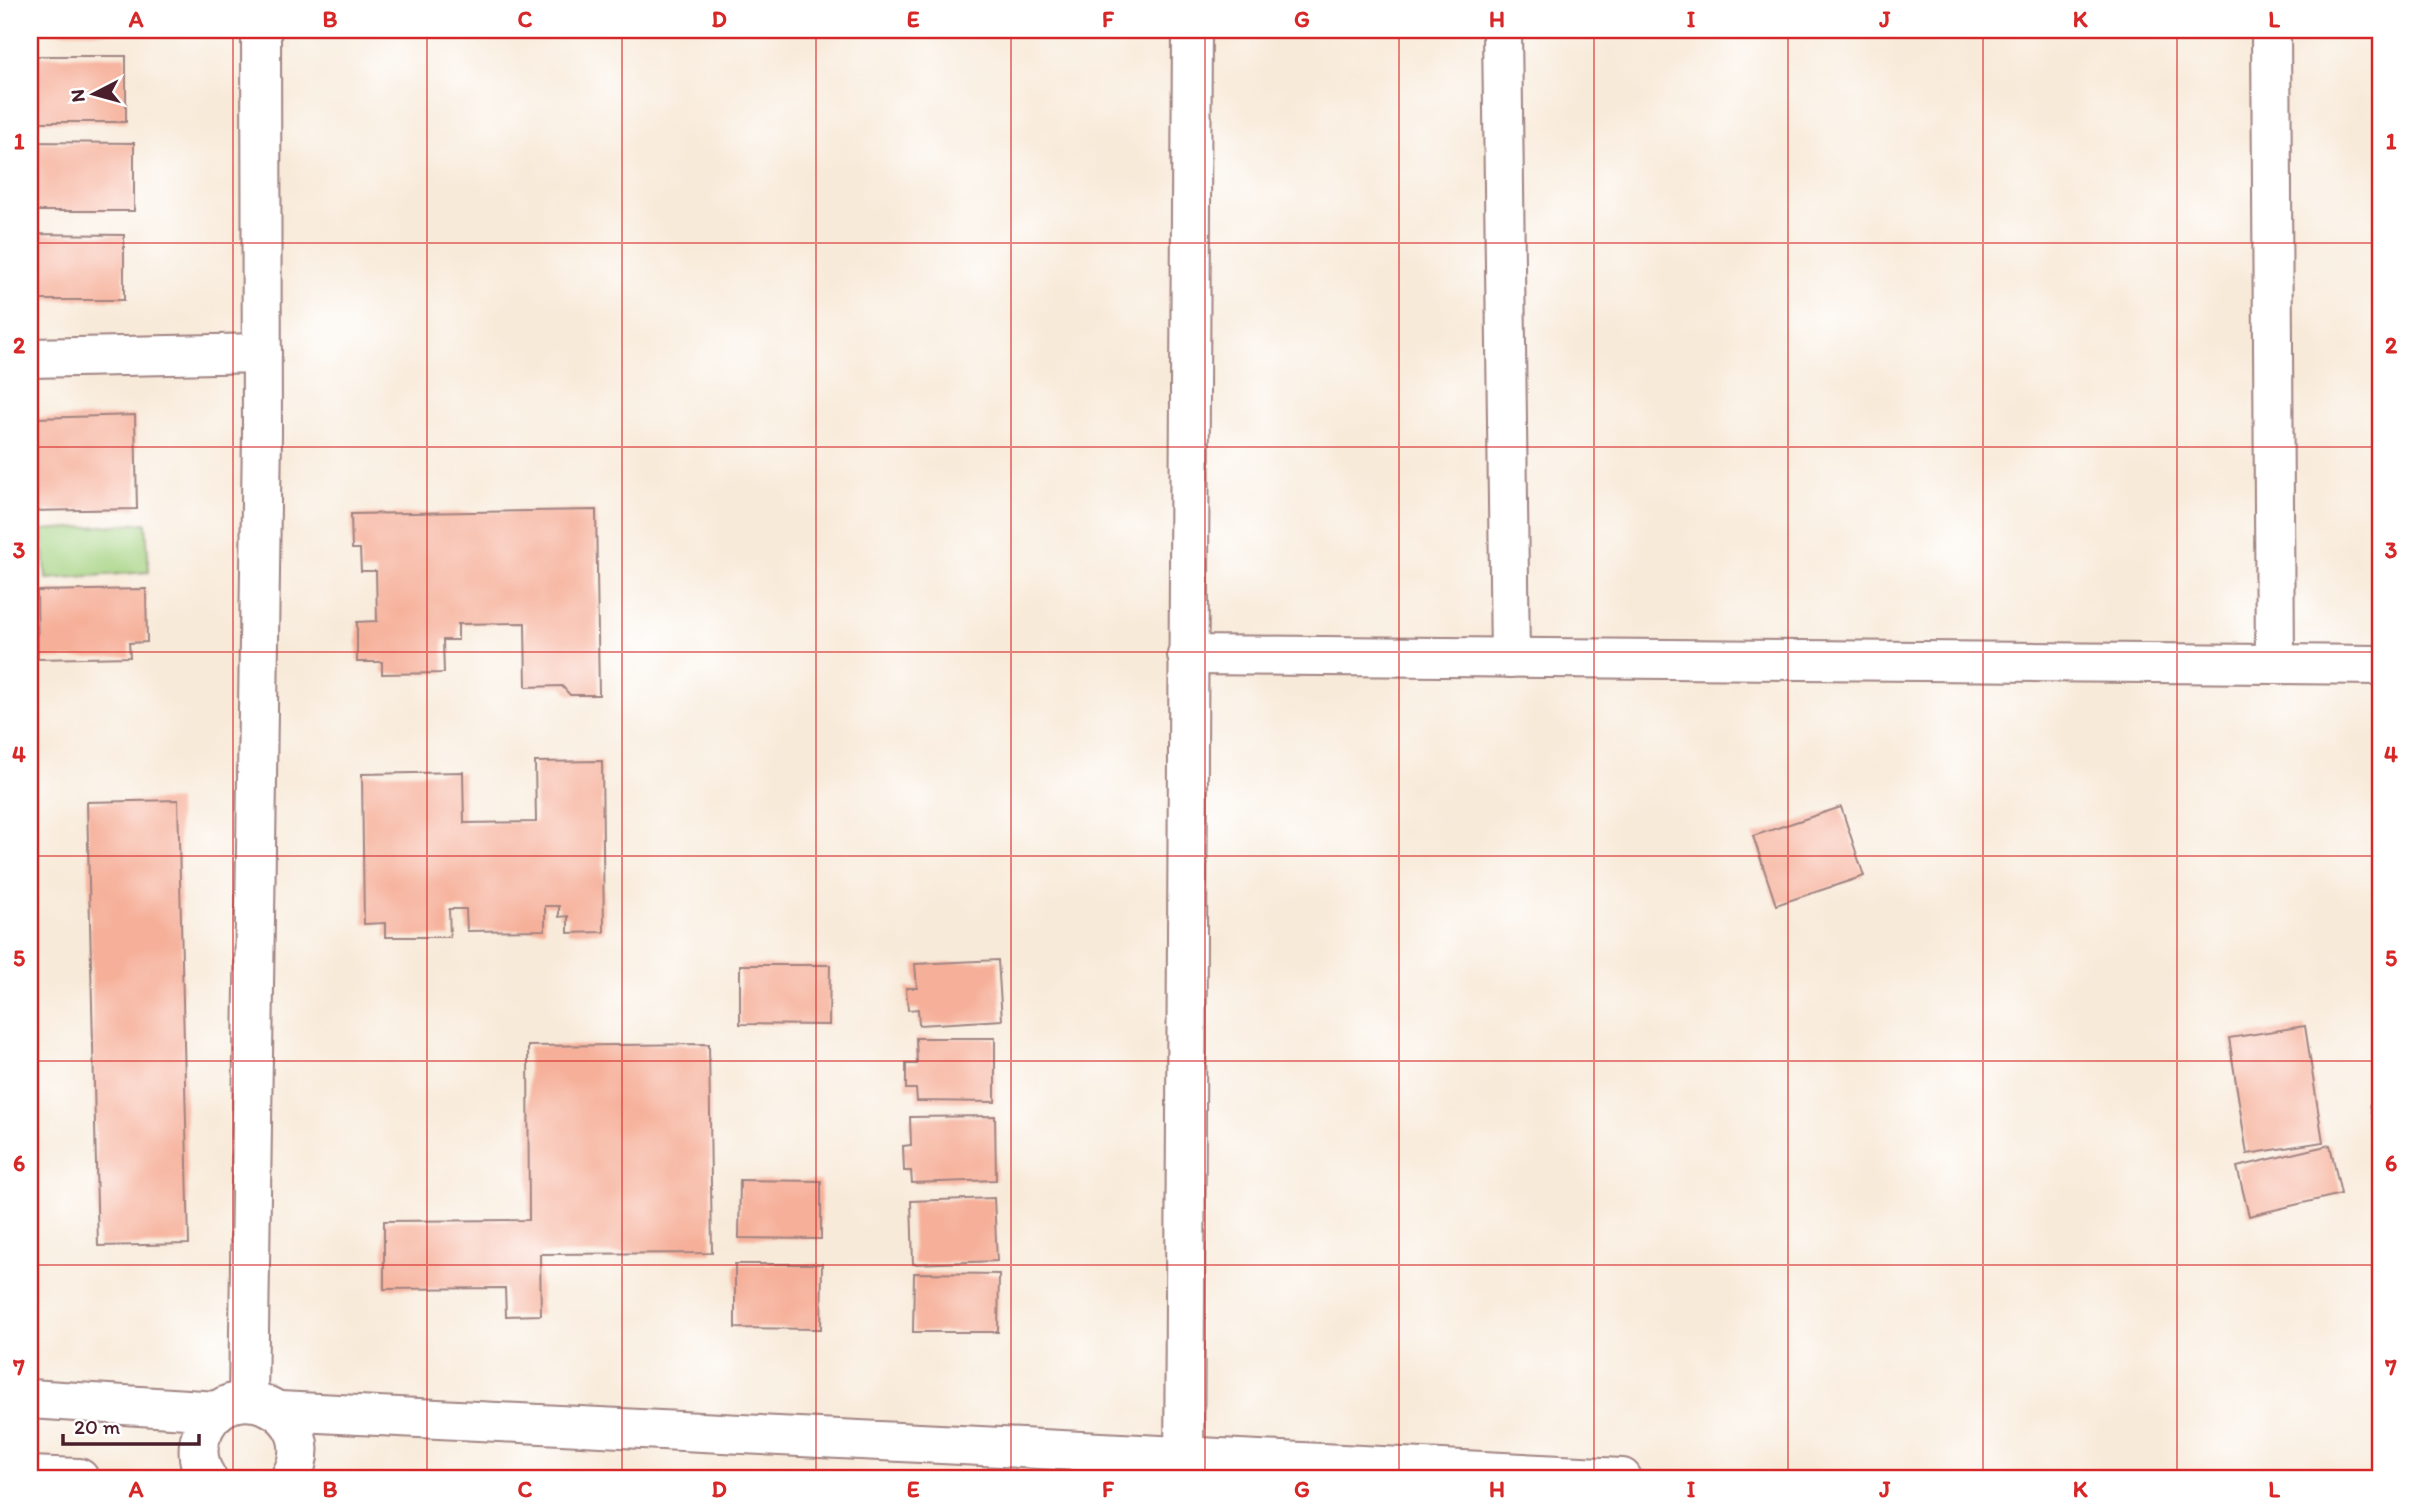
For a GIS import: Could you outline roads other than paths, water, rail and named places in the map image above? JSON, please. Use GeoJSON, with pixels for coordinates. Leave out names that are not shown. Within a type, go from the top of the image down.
{"type":"FeatureCollection","features":[{"type":"Feature","properties":{"kind":"street"},"geometry":{"type":"LineString","coordinates":[[248,1408],[262,353],[261,30]]}},
{"type":"Feature","properties":{"kind":"street"},"geometry":{"type":"LineString","coordinates":[[1184,1467],[1192,30]]}},
{"type":"Feature","properties":{"kind":"street"},"geometry":{"type":"LineString","coordinates":[[1502,30],[1510,658]]}},
{"type":"Feature","properties":{"kind":"street"},"geometry":{"type":"LineString","coordinates":[[2271,30],[2275,664]]}},
{"type":"Feature","properties":{"kind":"street"},"geometry":{"type":"LineString","coordinates":[[30,358],[262,353]]}},
{"type":"Feature","properties":{"kind":"street"},"geometry":{"type":"LineString","coordinates":[[1187,655],[2380,665]]}},
{"type":"Feature","properties":{"kind":"street"},"geometry":{"type":"LineString","coordinates":[[30,1399],[248,1408],[1184,1467],[1622,1478]]}},
{"type":"Feature","properties":{"kind":"street"},"geometry":{"type":"LineString","coordinates":[[207,1478],[199,1455],[200,1439],[207,1423],[248,1408],[290,1423],[297,1438],[299,1454],[290,1478]]}},
{"type":"Feature","properties":{"kind":"street"},"geometry":{"type":"LineString","coordinates":[[30,1476],[79,1478]]}}]}
